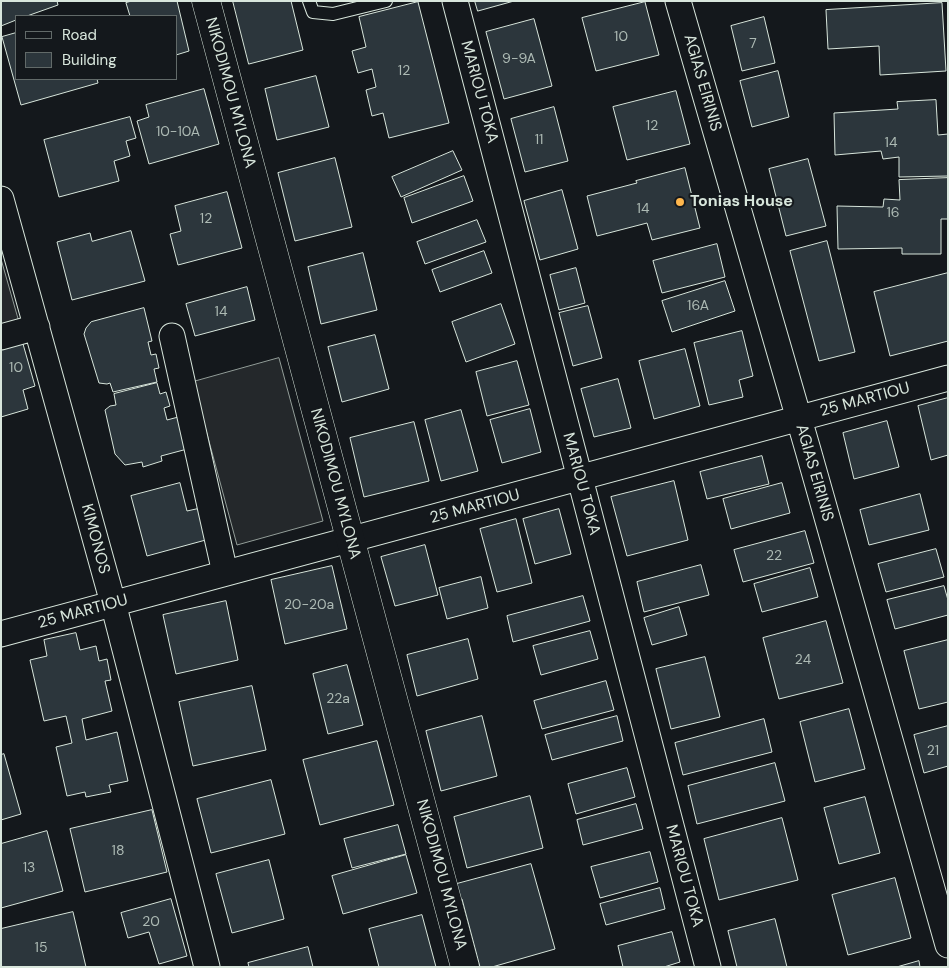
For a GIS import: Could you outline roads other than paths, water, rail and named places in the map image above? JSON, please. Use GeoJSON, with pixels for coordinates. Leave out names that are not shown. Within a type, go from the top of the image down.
{"type":"FeatureCollection","features":[{"type":"Feature","properties":{"kind":"street","name":"NIKODIMOU MYLONA"},"geometry":{"type":"LineString","coordinates":[[206,1],[465,967]]}},
{"type":"Feature","properties":{"kind":"street","name":"MARIOU TOKA"},"geometry":{"type":"LineString","coordinates":[[455,1],[708,967]]}},
{"type":"Feature","properties":{"kind":"street","name":"AGIAS EIRINIS"},"geometry":{"type":"LineString","coordinates":[[678,1],[799,418],[948,945]]}},
{"type":"Feature","properties":{"kind":"street","name":"KIMONOS"},"geometry":{"type":"LineString","coordinates":[[1,199],[113,603],[208,967]]}},
{"type":"Feature","properties":{"kind":"street"},"geometry":{"type":"LineString","coordinates":[[1,337],[36,327]]}},
{"type":"Feature","properties":{"kind":"street"},"geometry":{"type":"LineString","coordinates":[[172,336],[226,573]]}},
{"type":"Feature","properties":{"kind":"street","name":"25 MARTIOU"},"geometry":{"type":"LineString","coordinates":[[1,634],[948,378]]}},
{"type":"Feature","properties":{"kind":"lane"},"geometry":{"type":"LineString","coordinates":[[309,1],[313,12],[334,14],[386,1]]}},
{"type":"Feature","properties":{"kind":"place","name":"Tonias House"},"geometry":{"type":"Point","coordinates":[680,202]}}]}
